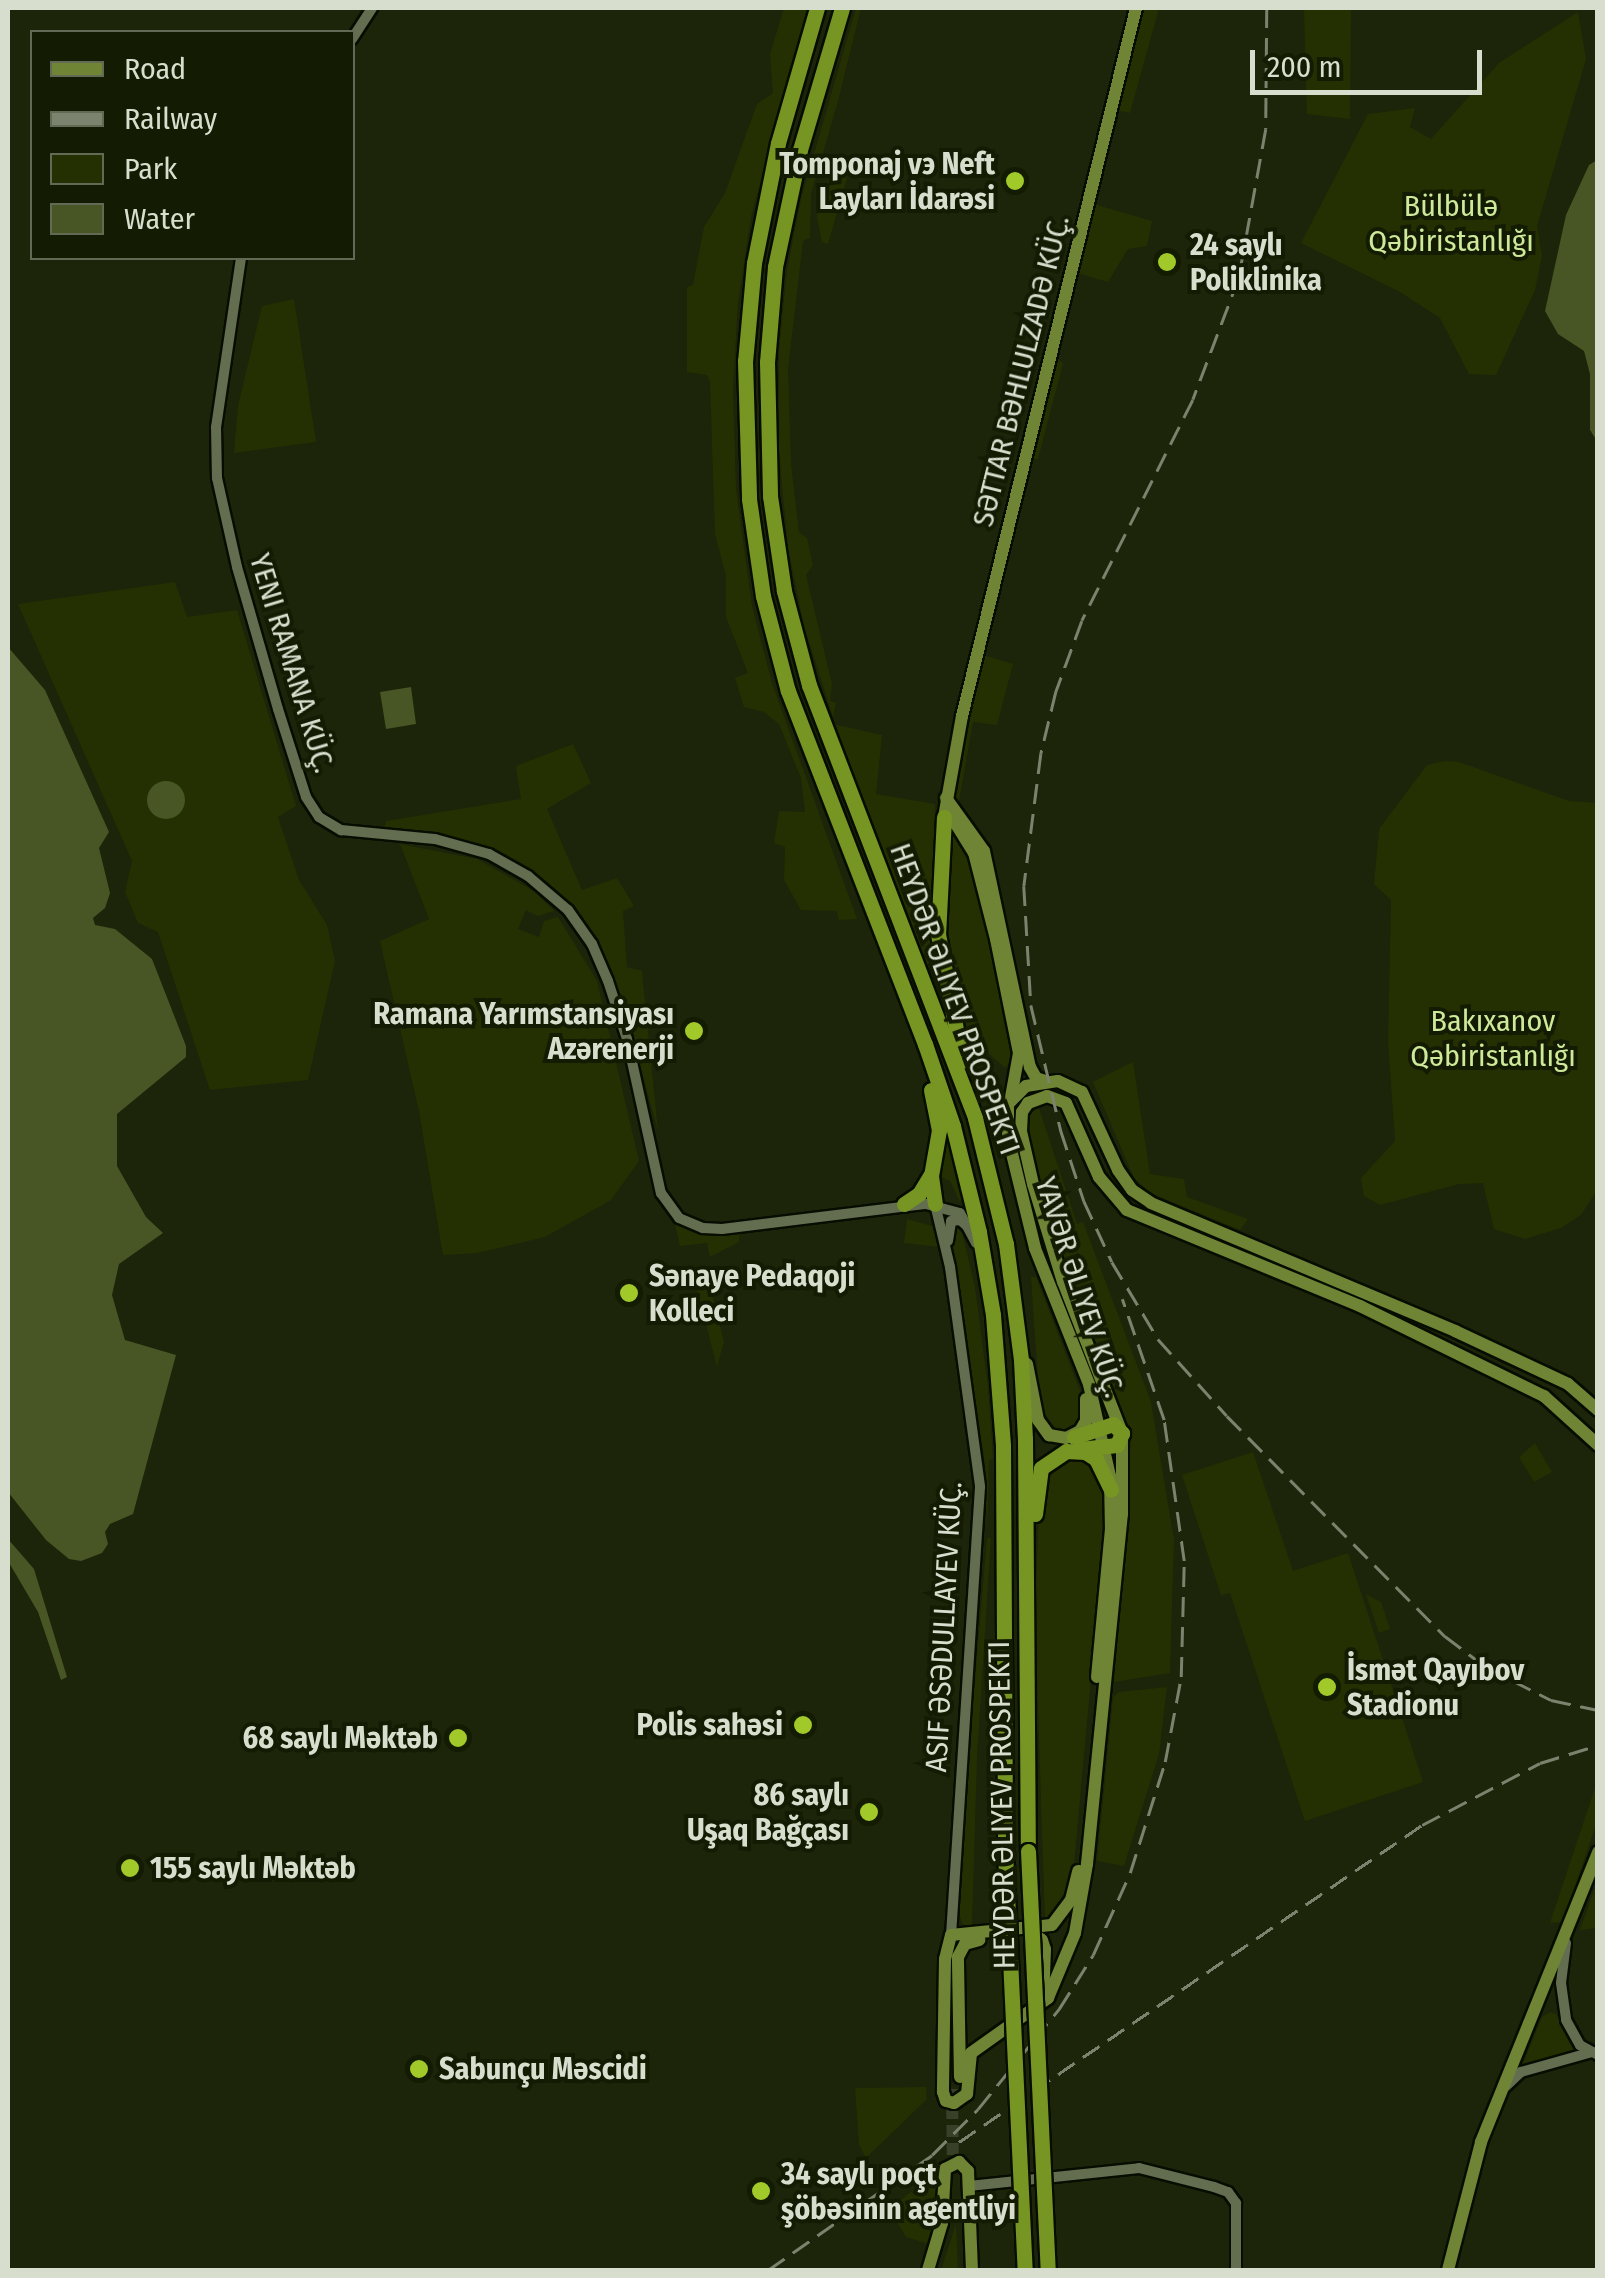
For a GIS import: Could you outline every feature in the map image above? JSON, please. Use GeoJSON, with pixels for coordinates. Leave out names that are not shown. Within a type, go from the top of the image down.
{"type":"FeatureCollection","features":[{"type":"Feature","properties":{"kind":"highway","name":"HEYDƏR ƏLIYEV PROSPEKTI"},"geometry":{"type":"LineString","coordinates":[[817,8],[778,143],[754,264],[745,376],[748,498],[763,596],[788,691],[953,1126],[990,1292],[1003,1464],[1004,1852],[1025,2270]]}},
{"type":"Feature","properties":{"kind":"highway","name":"HEYDƏR ƏLIYEV PROSPEKTI"},"geometry":{"type":"LineString","coordinates":[[843,8],[784,217],[769,318],[768,452],[776,546],[809,685],[975,1118],[1000,1215],[1014,1298],[1026,1439],[1028,1851],[1048,2270]]}},
{"type":"Feature","properties":{"kind":"highway"},"geometry":{"type":"LineString","coordinates":[[944,818],[938,934],[944,981],[975,1118]]}},
{"type":"Feature","properties":{"kind":"highway"},"geometry":{"type":"LineString","coordinates":[[896,970],[935,1105],[938,1146],[933,1168],[919,1194],[904,1204]]}},
{"type":"Feature","properties":{"kind":"highway"},"geometry":{"type":"LineString","coordinates":[[933,1168],[935,1204]]}},
{"type":"Feature","properties":{"kind":"highway"},"geometry":{"type":"LineString","coordinates":[[1026,1657],[1039,1476],[1050,1458],[1074,1443],[1098,1428],[1115,1424],[1122,1433],[1120,1444],[1103,1447],[1074,1443]]}},
{"type":"Feature","properties":{"kind":"highway"},"geometry":{"type":"LineString","coordinates":[[1074,1443],[1096,1459],[1111,1490]]}},
{"type":"Feature","properties":{"kind":"main road","name":"SƏTTAR BƏHLULZADƏ KÜÇ."},"geometry":{"type":"LineString","coordinates":[[944,818],[955,746],[1136,8]]}},
{"type":"Feature","properties":{"kind":"main road"},"geometry":{"type":"LineString","coordinates":[[946,798],[984,851],[1030,1067],[1036,1078],[1072,1085],[1087,1100],[1125,1181],[1151,1203],[1455,1331],[1568,1384],[1598,1410]]}},
{"type":"Feature","properties":{"kind":"main road","name":"YAVƏR ƏLIYEV KÜÇ."},"geometry":{"type":"LineString","coordinates":[[944,818],[956,824],[974,854],[1004,972],[1020,1062],[1006,1126],[1026,1214],[1070,1344],[1088,1384],[1111,1490],[1111,1530],[1076,1879],[1062,1916],[1034,1933]]}},
{"type":"Feature","properties":{"kind":"main road"},"geometry":{"type":"LineString","coordinates":[[1008,1104],[1021,1089],[1048,1082]]}},
{"type":"Feature","properties":{"kind":"main road","name":"YAVƏR ƏLIYEV KÜÇ."},"geometry":{"type":"LineString","coordinates":[[1041,2004],[1063,1970],[1082,1898],[1121,1526],[1122,1433],[1063,1282],[1022,1139],[1022,1112],[1040,1097],[1066,1103],[1109,1192],[1140,1217],[1360,1306],[1518,1383],[1555,1403],[1598,1445]]}},
{"type":"Feature","properties":{"kind":"main road"},"geometry":{"type":"LineString","coordinates":[[1066,1103],[1081,1115],[1088,1110],[1087,1100]]}},
{"type":"Feature","properties":{"kind":"main road"},"geometry":{"type":"LineString","coordinates":[[1085,1148],[1079,1128],[1082,1120],[1091,1118],[1103,1137]]}},
{"type":"Feature","properties":{"kind":"main road"},"geometry":{"type":"LineString","coordinates":[[1026,1214],[1036,1240],[1044,1241],[1040,1207]]}},
{"type":"Feature","properties":{"kind":"main road"},"geometry":{"type":"LineString","coordinates":[[1014,1298],[1040,1426],[1055,1438],[1074,1443],[1088,1411],[1070,1344]]}},
{"type":"Feature","properties":{"kind":"main road"},"geometry":{"type":"LineString","coordinates":[[1448,2270],[1474,2164],[1598,1852]]}},
{"type":"Feature","properties":{"kind":"main road"},"geometry":{"type":"LineString","coordinates":[[951,1935],[956,2089],[961,1948],[975,1940],[1066,1925],[1082,1898]]}},
{"type":"Feature","properties":{"kind":"main road"},"geometry":{"type":"LineString","coordinates":[[951,1935],[1034,1933]]}},
{"type":"Feature","properties":{"kind":"main road"},"geometry":{"type":"LineString","coordinates":[[951,1935],[944,1973],[946,2101],[965,2099],[969,2058],[974,2050],[1041,2004],[1046,1974],[1034,1933]]}},
{"type":"Feature","properties":{"kind":"main road"},"geometry":{"type":"LineString","coordinates":[[928,2270],[942,2222],[946,2167],[966,2164],[969,2270]]}},
{"type":"Feature","properties":{"kind":"main road"},"geometry":{"type":"LineString","coordinates":[[936,2270],[950,2222],[957,2170],[969,2270]]}},
{"type":"Feature","properties":{"kind":"street"},"geometry":{"type":"LineString","coordinates":[[355,35],[372,8]]}},
{"type":"Feature","properties":{"kind":"street","name":"YENI RAMANA KÜÇ."},"geometry":{"type":"LineString","coordinates":[[240,260],[216,427],[217,478],[236,566],[311,806],[324,822],[341,830],[436,839],[488,854],[528,876],[568,910],[608,981],[628,1039],[661,1193],[679,1218],[703,1228],[722,1228],[904,1204],[935,1204]]}},
{"type":"Feature","properties":{"kind":"street"},"geometry":{"type":"LineString","coordinates":[[935,1204],[960,1213],[972,1233],[990,1292]]}},
{"type":"Feature","properties":{"kind":"street","name":"ASIF ƏSƏDULLAYEV KÜÇ."},"geometry":{"type":"LineString","coordinates":[[935,1204],[950,1267],[980,1487],[951,1935]]}},
{"type":"Feature","properties":{"kind":"street"},"geometry":{"type":"LineString","coordinates":[[950,1267],[951,1221],[963,1221],[972,1233]]}},
{"type":"Feature","properties":{"kind":"street"},"geometry":{"type":"LineString","coordinates":[[1566,1937],[1563,2007],[1575,2039],[1594,2054]]}},
{"type":"Feature","properties":{"kind":"street"},"geometry":{"type":"LineString","coordinates":[[1502,2092],[1521,2072],[1594,2054]]}},
{"type":"Feature","properties":{"kind":"street"},"geometry":{"type":"LineString","coordinates":[[969,2186],[1139,2168],[1214,2187],[1228,2192],[1236,2202],[1236,2270]]}},
{"type":"Feature","properties":{"kind":"green space"},"geometry":{"type":"Polygon","coordinates":[[[784,8],[807,8],[751,217],[738,303],[733,390],[736,489],[752,606],[772,683],[857,919],[839,920],[837,911],[801,910],[784,880],[785,847],[774,843],[779,811],[805,812],[801,778],[779,724],[764,712],[744,707],[735,678],[748,673],[726,617],[726,576],[715,534],[710,382],[707,375],[687,372],[687,287],[693,285],[704,227],[725,193],[757,104],[773,93],[770,54],[784,8]]]}},
{"type":"Feature","properties":{"kind":"green space"},"geometry":{"type":"Polygon","coordinates":[[[856,8],[861,8],[811,194],[810,238],[803,241],[788,369],[791,464],[799,532],[807,538],[813,565],[806,575],[832,684],[830,701],[836,703],[833,717],[804,626],[788,548],[779,452],[779,349],[787,270],[801,199],[856,8]]]}},
{"type":"Feature","properties":{"kind":"green space"},"geometry":{"type":"Polygon","coordinates":[[[1142,8],[1159,8],[1130,113],[1115,110],[1142,8]]]}},
{"type":"Feature","properties":{"kind":"green space"},"geometry":{"type":"Polygon","coordinates":[[[1304,8],[1351,8],[1350,119],[1307,114],[1304,8]]]}},
{"type":"Feature","properties":{"kind":"green space","name":"Bülbülə Qəbiristanlığı"},"geometry":{"type":"Polygon","coordinates":[[[1578,12],[1586,59],[1537,226],[1542,256],[1535,290],[1496,375],[1469,374],[1440,318],[1400,292],[1301,243],[1368,114],[1415,108],[1410,127],[1431,139],[1499,63],[1578,12]]]}},
{"type":"Feature","properties":{"kind":"green space"},"geometry":{"type":"Polygon","coordinates":[[[834,160],[851,164],[828,244],[822,242],[817,217],[834,160]]]}},
{"type":"Feature","properties":{"kind":"green space"},"geometry":{"type":"Polygon","coordinates":[[[1094,204],[1152,221],[1147,246],[1128,249],[1108,282],[1077,273],[1094,204]]]}},
{"type":"Feature","properties":{"kind":"green space"},"geometry":{"type":"Polygon","coordinates":[[[294,299],[316,442],[234,453],[238,406],[262,306],[294,299]]]}},
{"type":"Feature","properties":{"kind":"green space"},"geometry":{"type":"Polygon","coordinates":[[[1056,358],[1063,363],[1038,459],[1029,459],[1056,358]]]}},
{"type":"Feature","properties":{"kind":"green space"},"geometry":{"type":"Polygon","coordinates":[[[175,582],[187,617],[237,610],[296,806],[278,817],[299,880],[327,925],[335,961],[308,1080],[210,1090],[158,932],[138,923],[125,892],[132,861],[18,604],[175,582]]]}},
{"type":"Feature","properties":{"kind":"green space"},"geometry":{"type":"Polygon","coordinates":[[[983,655],[1013,664],[997,725],[973,722],[959,801],[952,799],[955,771],[983,655]]]}},
{"type":"Feature","properties":{"kind":"green space"},"geometry":{"type":"Polygon","coordinates":[[[833,724],[882,735],[876,794],[935,804],[929,975],[833,724]]]}},
{"type":"Feature","properties":{"kind":"green space"},"geometry":{"type":"Polygon","coordinates":[[[573,744],[591,783],[547,809],[582,890],[617,878],[634,906],[623,911],[627,967],[642,971],[658,1131],[621,995],[603,958],[564,901],[524,869],[385,829],[386,821],[521,799],[516,766],[573,744]]]}},
{"type":"Feature","properties":{"kind":"green space","name":"Bakıxanov Qəbiristanlığı"},"geometry":{"type":"Polygon","coordinates":[[[1459,762],[1569,801],[1597,803],[1597,1190],[1581,1215],[1561,1228],[1525,1239],[1494,1229],[1483,1183],[1459,1184],[1380,1205],[1364,1196],[1361,1178],[1395,1141],[1388,1042],[1391,900],[1374,884],[1379,829],[1427,765],[1459,762]]]}},
{"type":"Feature","properties":{"kind":"green space"},"geometry":{"type":"Polygon","coordinates":[[[949,830],[962,837],[975,871],[1007,1008],[1014,1058],[1005,1068],[970,1036],[951,978],[943,915],[949,830]]]}},
{"type":"Feature","properties":{"kind":"green space"},"geometry":{"type":"Polygon","coordinates":[[[400,844],[477,859],[534,891],[554,911],[538,916],[526,910],[518,929],[539,937],[544,921],[558,917],[597,981],[639,1161],[611,1200],[545,1237],[477,1253],[443,1255],[419,1111],[380,941],[429,919],[400,844]]]}},
{"type":"Feature","properties":{"kind":"green space"},"geometry":{"type":"Polygon","coordinates":[[[1133,1062],[1150,1174],[1184,1179],[1187,1197],[1248,1219],[1240,1230],[1150,1193],[1134,1178],[1093,1082],[1133,1062]]]}},
{"type":"Feature","properties":{"kind":"green space"},"geometry":{"type":"Polygon","coordinates":[[[1038,1105],[1077,1224],[1083,1222],[1151,1402],[1174,1540],[1170,1673],[1114,1682],[1131,1438],[1056,1243],[1029,1155],[1026,1117],[1038,1105]]]}},
{"type":"Feature","properties":{"kind":"green space"},"geometry":{"type":"Polygon","coordinates":[[[946,1134],[960,1202],[950,1181],[936,1174],[946,1134]]]}},
{"type":"Feature","properties":{"kind":"green space"},"geometry":{"type":"Polygon","coordinates":[[[907,1219],[932,1226],[940,1247],[904,1243],[907,1219]]]}},
{"type":"Feature","properties":{"kind":"green space"},"geometry":{"type":"Polygon","coordinates":[[[675,1224],[712,1235],[739,1232],[739,1242],[710,1257],[707,1243],[680,1246],[675,1224]]]}},
{"type":"Feature","properties":{"kind":"green space"},"geometry":{"type":"Polygon","coordinates":[[[960,1224],[975,1287],[988,1387],[993,1458],[989,1460],[987,1535],[985,1464],[951,1239],[953,1227],[960,1224]]]}},
{"type":"Feature","properties":{"kind":"green space"},"geometry":{"type":"Polygon","coordinates":[[[706,1270],[724,1342],[717,1367],[693,1273],[706,1270]]]}},
{"type":"Feature","properties":{"kind":"green space"},"geometry":{"type":"Polygon","coordinates":[[[1031,1277],[1036,1277],[1080,1391],[1082,1422],[1065,1434],[1048,1428],[1040,1411],[1031,1277]]]}},
{"type":"Feature","properties":{"kind":"green space"},"geometry":{"type":"Polygon","coordinates":[[[1535,1443],[1552,1472],[1534,1482],[1519,1457],[1535,1443]]]}},
{"type":"Feature","properties":{"kind":"green space","name":"İsmət Qayıbov Stadionu"},"geometry":{"type":"Polygon","coordinates":[[[1253,1452],[1293,1571],[1348,1553],[1423,1782],[1305,1821],[1230,1593],[1221,1595],[1182,1475],[1253,1452]]]}},
{"type":"Feature","properties":{"kind":"green space"},"geometry":{"type":"Polygon","coordinates":[[[1067,1454],[1094,1461],[1106,1496],[1105,1525],[1073,1875],[1066,1898],[1045,1921],[1035,1617],[1040,1481],[1044,1471],[1067,1454]]]}},
{"type":"Feature","properties":{"kind":"green space"},"geometry":{"type":"Polygon","coordinates":[[[987,1538],[991,1538],[977,1757],[972,1925],[963,1925],[956,1905],[987,1538]]]}},
{"type":"Feature","properties":{"kind":"green space"},"geometry":{"type":"Polygon","coordinates":[[[1366,1594],[1381,1602],[1390,1629],[1379,1633],[1366,1594]]]}},
{"type":"Feature","properties":{"kind":"green space"},"geometry":{"type":"Polygon","coordinates":[[[1167,1687],[1159,1754],[1124,1866],[1097,1861],[1113,1698],[1119,1692],[1167,1687]]]}},
{"type":"Feature","properties":{"kind":"green space"},"geometry":{"type":"Polygon","coordinates":[[[1596,1785],[1597,1822],[1563,1922],[1550,1923],[1596,1785]]]}},
{"type":"Feature","properties":{"kind":"green space"},"geometry":{"type":"Polygon","coordinates":[[[1597,1882],[1596,1928],[1580,1930],[1597,1882]]]}},
{"type":"Feature","properties":{"kind":"green space"},"geometry":{"type":"Polygon","coordinates":[[[1550,2012],[1556,2014],[1579,2052],[1523,2064],[1542,2017],[1550,2012]]]}},
{"type":"Feature","properties":{"kind":"green space"},"geometry":{"type":"Polygon","coordinates":[[[926,2087],[927,2099],[866,2158],[859,2144],[855,2088],[926,2087]]]}},
{"type":"Feature","properties":{"kind":"green space"},"geometry":{"type":"Polygon","coordinates":[[[938,2171],[938,2212],[929,2244],[906,2237],[889,2209],[938,2171]]]}},
{"type":"Feature","properties":{"kind":"green space"},"geometry":{"type":"Polygon","coordinates":[[[956,2224],[958,2270],[941,2270],[956,2224]]]}},
{"type":"Feature","properties":{"kind":"water"},"geometry":{"type":"Polygon","coordinates":[[[1597,160],[1597,441],[1590,430],[1590,374],[1584,351],[1558,334],[1545,311],[1566,215],[1589,165],[1597,160]]]}},
{"type":"Feature","properties":{"kind":"water"},"geometry":{"type":"Polygon","coordinates":[[[8,647],[45,690],[109,832],[99,848],[110,893],[105,908],[93,918],[95,925],[115,929],[152,959],[186,1046],[186,1057],[117,1114],[117,1166],[146,1217],[163,1233],[119,1264],[112,1295],[125,1340],[176,1355],[133,1514],[110,1524],[105,1532],[108,1544],[102,1553],[81,1561],[69,1559],[46,1540],[8,1492],[8,647]]]}},
{"type":"Feature","properties":{"kind":"water"},"geometry":{"type":"Polygon","coordinates":[[[411,687],[416,724],[386,729],[380,692],[411,687]]]}},
{"type":"Feature","properties":{"kind":"water"},"geometry":{"type":"Polygon","coordinates":[[[166,781],[179,787],[185,800],[179,813],[166,819],[153,813],[147,800],[153,787],[166,781]]]}},
{"type":"Feature","properties":{"kind":"water"},"geometry":{"type":"Polygon","coordinates":[[[8,1539],[34,1569],[67,1677],[61,1680],[38,1612],[8,1561],[8,1539]]]}},
{"type":"Feature","properties":{"kind":"tunnel"},"geometry":{"type":"LineString","coordinates":[[952,2089],[953,2170]]}},
{"type":"Feature","properties":{"kind":"railway"},"geometry":{"type":"LineString","coordinates":[[1267,8],[1266,129],[1239,278],[1193,400],[1082,621],[1056,692],[1041,754],[1024,886],[1031,1005],[1061,1131],[1084,1201],[1112,1262],[1158,1339],[1227,1416],[1445,1636],[1486,1667],[1551,1700],[1598,1710]]}},
{"type":"Feature","properties":{"kind":"railway"},"geometry":{"type":"LineString","coordinates":[[768,2270],[932,2155],[978,2109],[1059,2009],[1093,1955],[1130,1873],[1165,1762],[1181,1677],[1184,1561],[1164,1420],[1122,1299]]}},
{"type":"Feature","properties":{"kind":"railway"},"geometry":{"type":"LineString","coordinates":[[959,2142],[1422,1825],[1540,1763],[1598,1745]]}},
{"type":"Feature","properties":{"kind":"place","name":"Tomponaj vэ Neft Layları İdarəsi"},"geometry":{"type":"Point","coordinates":[1015,181]}},
{"type":"Feature","properties":{"kind":"place","name":"24 saylı Poliklinika"},"geometry":{"type":"Point","coordinates":[1167,262]}},
{"type":"Feature","properties":{"kind":"place","name":"Ramana Yarımstansiyası Azərenerji"},"geometry":{"type":"Point","coordinates":[694,1031]}},
{"type":"Feature","properties":{"kind":"place","name":"Sənaye Pedaqoji Kolleci"},"geometry":{"type":"Point","coordinates":[629,1293]}},
{"type":"Feature","properties":{"kind":"place","name":"İsmət Qayıbov Stadionu"},"geometry":{"type":"Point","coordinates":[1327,1687]}},
{"type":"Feature","properties":{"kind":"place","name":"Polis sahəsi"},"geometry":{"type":"Point","coordinates":[803,1725]}},
{"type":"Feature","properties":{"kind":"place","name":"68 saylı Məktəb"},"geometry":{"type":"Point","coordinates":[458,1738]}},
{"type":"Feature","properties":{"kind":"place","name":"86 saylı Uşaq Bağçası"},"geometry":{"type":"Point","coordinates":[869,1812]}},
{"type":"Feature","properties":{"kind":"place","name":"155 saylı Məktəb"},"geometry":{"type":"Point","coordinates":[130,1868]}},
{"type":"Feature","properties":{"kind":"place","name":"Sabunçu Məscidi"},"geometry":{"type":"Point","coordinates":[419,2069]}},
{"type":"Feature","properties":{"kind":"place","name":"34 saylı poçt şöbəsinin agentliyi"},"geometry":{"type":"Point","coordinates":[761,2191]}}]}
